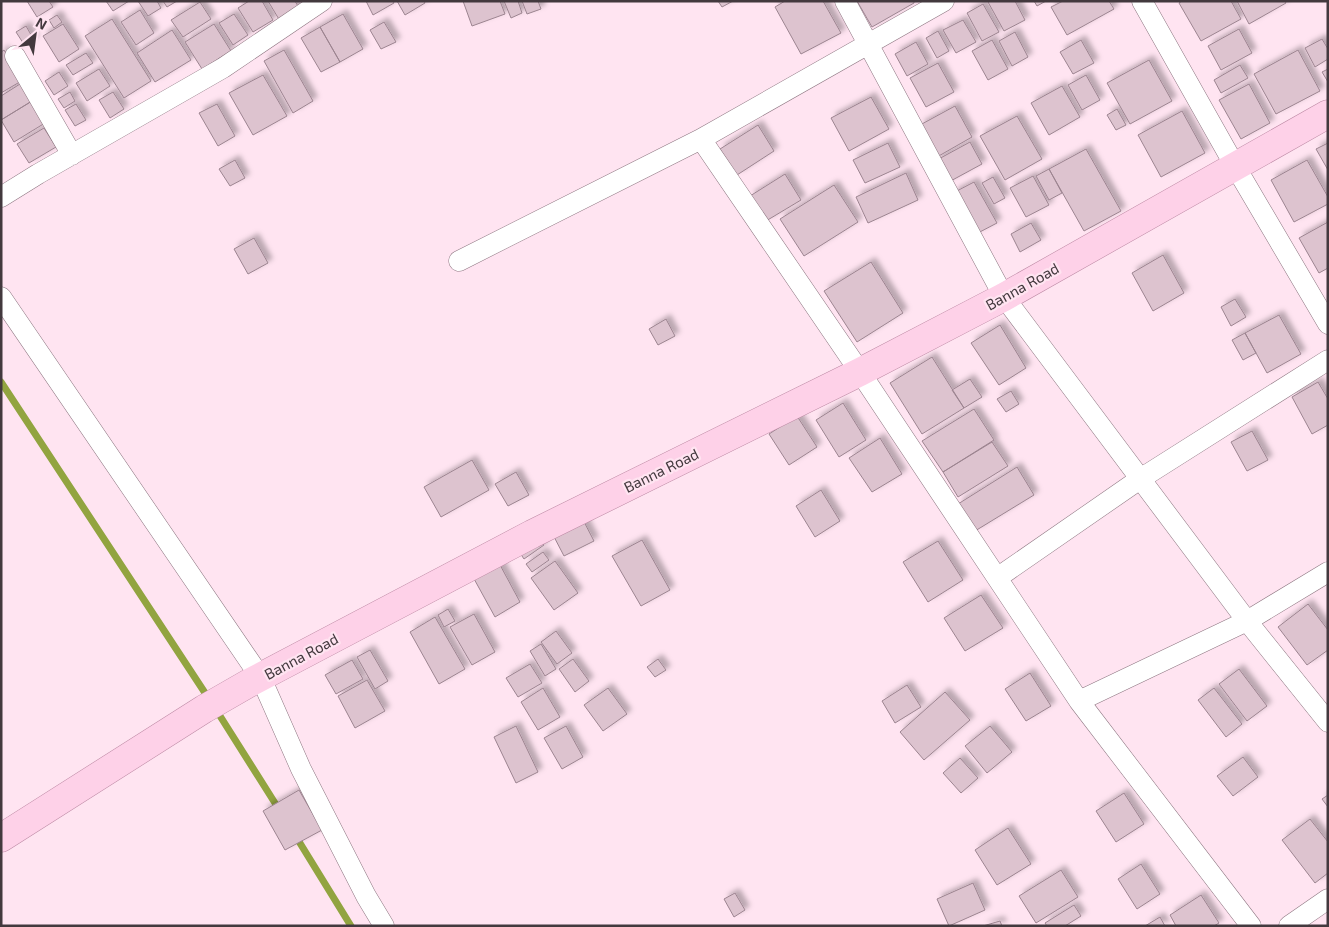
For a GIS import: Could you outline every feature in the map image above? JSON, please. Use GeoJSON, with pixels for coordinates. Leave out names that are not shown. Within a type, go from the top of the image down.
{"type":"FeatureCollection","features":[{"type":"Feature","properties":{"kind":"main road","name":"Banna Road"},"geometry":{"type":"LineString","coordinates":[[1,838],[204,709],[256,680],[532,534],[860,372],[1004,296],[1328,114]]}},
{"type":"Feature","properties":{"kind":"street"},"geometry":{"type":"LineString","coordinates":[[1,197],[223,68],[322,1]]}},
{"type":"Feature","properties":{"kind":"street"},"geometry":{"type":"LineString","coordinates":[[845,1],[1004,296],[1247,621],[1328,722]]}},
{"type":"Feature","properties":{"kind":"street"},"geometry":{"type":"LineString","coordinates":[[459,261],[701,139],[944,1]]}},
{"type":"Feature","properties":{"kind":"street"},"geometry":{"type":"LineString","coordinates":[[1142,1],[1235,166],[1328,324]]}},
{"type":"Feature","properties":{"kind":"street"},"geometry":{"type":"LineString","coordinates":[[15,56],[72,155]]}},
{"type":"Feature","properties":{"kind":"street"},"geometry":{"type":"LineString","coordinates":[[701,139],[860,372],[1079,701],[1251,926]]}},
{"type":"Feature","properties":{"kind":"street"},"geometry":{"type":"LineString","coordinates":[[1,297],[256,680],[366,896],[384,926]]}},
{"type":"Feature","properties":{"kind":"street"},"geometry":{"type":"LineString","coordinates":[[997,578],[1140,479],[1328,360]]}},
{"type":"Feature","properties":{"kind":"street"},"geometry":{"type":"LineString","coordinates":[[1079,701],[1247,621],[1328,572]]}},
{"type":"Feature","properties":{"kind":"street"},"geometry":{"type":"LineString","coordinates":[[1289,926],[1328,899]]}},
{"type":"Feature","properties":{"kind":"building"},"geometry":{"type":"Polygon","coordinates":[[[27,1],[49,1],[53,7],[37,17],[27,1]]]}},
{"type":"Feature","properties":{"kind":"building"},"geometry":{"type":"Polygon","coordinates":[[[106,1],[129,1],[113,11],[106,1]]]}},
{"type":"Feature","properties":{"kind":"building"},"geometry":{"type":"Polygon","coordinates":[[[138,1],[157,1],[161,8],[148,16],[138,1]]]}},
{"type":"Feature","properties":{"kind":"building"},"geometry":{"type":"Polygon","coordinates":[[[163,1],[177,1],[167,7],[163,1]]]}},
{"type":"Feature","properties":{"kind":"building"},"geometry":{"type":"Polygon","coordinates":[[[249,1],[262,1],[273,20],[253,32],[238,8],[249,1]]]}},
{"type":"Feature","properties":{"kind":"building"},"geometry":{"type":"Polygon","coordinates":[[[268,1],[295,1],[299,8],[280,21],[268,1]]]}},
{"type":"Feature","properties":{"kind":"building"},"geometry":{"type":"Polygon","coordinates":[[[366,1],[393,1],[394,3],[373,15],[366,1]]]}},
{"type":"Feature","properties":{"kind":"building"},"geometry":{"type":"Polygon","coordinates":[[[397,1],[424,1],[425,3],[405,15],[397,1]]]}},
{"type":"Feature","properties":{"kind":"building"},"geometry":{"type":"Polygon","coordinates":[[[463,1],[500,1],[505,14],[472,26],[463,1]]]}},
{"type":"Feature","properties":{"kind":"building"},"geometry":{"type":"Polygon","coordinates":[[[504,1],[518,1],[522,13],[511,18],[504,1]]]}},
{"type":"Feature","properties":{"kind":"building"},"geometry":{"type":"Polygon","coordinates":[[[522,1],[538,1],[541,9],[527,14],[522,1]]]}},
{"type":"Feature","properties":{"kind":"building"},"geometry":{"type":"Polygon","coordinates":[[[718,1],[733,1],[722,7],[718,1]]]}},
{"type":"Feature","properties":{"kind":"building"},"geometry":{"type":"Polygon","coordinates":[[[785,1],[823,1],[841,33],[801,54],[775,7],[785,1]]]}},
{"type":"Feature","properties":{"kind":"building"},"geometry":{"type":"Polygon","coordinates":[[[857,1],[914,1],[914,3],[872,27],[857,1]]]}},
{"type":"Feature","properties":{"kind":"building"},"geometry":{"type":"Polygon","coordinates":[[[989,1],[1015,1],[1025,20],[1004,31],[989,1]]]}},
{"type":"Feature","properties":{"kind":"building"},"geometry":{"type":"Polygon","coordinates":[[[1034,1],[1046,1],[1037,6],[1034,1]]]}},
{"type":"Feature","properties":{"kind":"building"},"geometry":{"type":"Polygon","coordinates":[[[1063,1],[1109,1],[1114,9],[1067,35],[1051,7],[1063,1]]]}},
{"type":"Feature","properties":{"kind":"building"},"geometry":{"type":"Polygon","coordinates":[[[1182,1],[1231,1],[1241,19],[1201,41],[1179,3],[1182,1]]]}},
{"type":"Feature","properties":{"kind":"building"},"geometry":{"type":"Polygon","coordinates":[[[1237,1],[1285,1],[1286,3],[1249,24],[1237,1]]]}},
{"type":"Feature","properties":{"kind":"building"},"geometry":{"type":"Polygon","coordinates":[[[200,2],[211,19],[183,37],[171,20],[200,2]]]}},
{"type":"Feature","properties":{"kind":"building"},"geometry":{"type":"Polygon","coordinates":[[[983,4],[999,32],[982,41],[967,13],[983,4]]]}},
{"type":"Feature","properties":{"kind":"building"},"geometry":{"type":"Polygon","coordinates":[[[140,10],[154,33],[136,45],[121,22],[140,10]]]}},
{"type":"Feature","properties":{"kind":"building"},"geometry":{"type":"Polygon","coordinates":[[[234,14],[248,35],[233,45],[219,23],[234,14]]]}},
{"type":"Feature","properties":{"kind":"building"},"geometry":{"type":"Polygon","coordinates":[[[343,14],[363,49],[340,62],[320,27],[343,14]]]}},
{"type":"Feature","properties":{"kind":"building"},"geometry":{"type":"Polygon","coordinates":[[[57,15],[62,22],[54,28],[49,20],[57,15]]]}},
{"type":"Feature","properties":{"kind":"building"},"geometry":{"type":"Polygon","coordinates":[[[112,19],[151,81],[124,98],[85,36],[112,19]]]}},
{"type":"Feature","properties":{"kind":"building"},"geometry":{"type":"Polygon","coordinates":[[[963,20],[976,42],[956,53],[943,30],[963,20]]]}},
{"type":"Feature","properties":{"kind":"building"},"geometry":{"type":"Polygon","coordinates":[[[384,22],[396,42],[381,49],[370,30],[384,22]]]}},
{"type":"Feature","properties":{"kind":"building"},"geometry":{"type":"Polygon","coordinates":[[[63,24],[79,49],[59,62],[43,36],[63,24]]]}},
{"type":"Feature","properties":{"kind":"building"},"geometry":{"type":"Polygon","coordinates":[[[214,24],[231,51],[202,69],[185,42],[214,24]]]}},
{"type":"Feature","properties":{"kind":"building"},"geometry":{"type":"Polygon","coordinates":[[[26,26],[34,40],[25,46],[16,32],[26,26]]]}},
{"type":"Feature","properties":{"kind":"building"},"geometry":{"type":"Polygon","coordinates":[[[320,27],[340,62],[321,72],[301,38],[320,27]]]}},
{"type":"Feature","properties":{"kind":"building"},"geometry":{"type":"Polygon","coordinates":[[[1239,29],[1252,53],[1221,70],[1208,46],[1239,29]]]}},
{"type":"Feature","properties":{"kind":"building"},"geometry":{"type":"Polygon","coordinates":[[[172,30],[191,60],[155,82],[137,53],[172,30]]]}},
{"type":"Feature","properties":{"kind":"building"},"geometry":{"type":"Polygon","coordinates":[[[938,31],[949,51],[937,58],[926,38],[938,31]]]}},
{"type":"Feature","properties":{"kind":"building"},"geometry":{"type":"Polygon","coordinates":[[[1015,32],[1028,57],[1012,66],[999,41],[1015,32]]]}},
{"type":"Feature","properties":{"kind":"building"},"geometry":{"type":"Polygon","coordinates":[[[1322,39],[1328,49],[1328,59],[1315,67],[1305,48],[1322,39]]]}},
{"type":"Feature","properties":{"kind":"building"},"geometry":{"type":"Polygon","coordinates":[[[992,40],[1008,69],[988,80],[972,51],[992,40]]]}},
{"type":"Feature","properties":{"kind":"building"},"geometry":{"type":"Polygon","coordinates":[[[1081,40],[1094,63],[1073,74],[1060,52],[1081,40]]]}},
{"type":"Feature","properties":{"kind":"building"},"geometry":{"type":"Polygon","coordinates":[[[916,42],[928,64],[907,76],[895,54],[916,42]]]}},
{"type":"Feature","properties":{"kind":"building"},"geometry":{"type":"Polygon","coordinates":[[[4,50],[23,80],[1,93],[1,52],[4,50]]]}},
{"type":"Feature","properties":{"kind":"building"},"geometry":{"type":"Polygon","coordinates":[[[284,50],[313,101],[293,113],[264,61],[284,50]]]}},
{"type":"Feature","properties":{"kind":"building"},"geometry":{"type":"Polygon","coordinates":[[[1298,50],[1320,91],[1276,114],[1254,74],[1298,50]]]}},
{"type":"Feature","properties":{"kind":"building"},"geometry":{"type":"Polygon","coordinates":[[[86,53],[93,63],[73,75],[66,65],[86,53]]]}},
{"type":"Feature","properties":{"kind":"building"},"geometry":{"type":"Polygon","coordinates":[[[1149,60],[1172,101],[1130,124],[1107,83],[1149,60]]]}},
{"type":"Feature","properties":{"kind":"building"},"geometry":{"type":"Polygon","coordinates":[[[938,63],[954,92],[926,107],[910,78],[938,63]]]}},
{"type":"Feature","properties":{"kind":"building"},"geometry":{"type":"Polygon","coordinates":[[[1240,65],[1248,78],[1221,93],[1214,80],[1240,65]]]}},
{"type":"Feature","properties":{"kind":"building"},"geometry":{"type":"Polygon","coordinates":[[[99,69],[110,86],[87,101],[76,83],[99,69]]]}},
{"type":"Feature","properties":{"kind":"building"},"geometry":{"type":"Polygon","coordinates":[[[1328,69],[1328,82],[1322,72],[1328,69]]]}},
{"type":"Feature","properties":{"kind":"building"},"geometry":{"type":"Polygon","coordinates":[[[59,72],[68,86],[54,95],[45,81],[59,72]]]}},
{"type":"Feature","properties":{"kind":"building"},"geometry":{"type":"Polygon","coordinates":[[[263,75],[287,116],[253,135],[229,93],[263,75]]]}},
{"type":"Feature","properties":{"kind":"building"},"geometry":{"type":"Polygon","coordinates":[[[1086,75],[1100,100],[1082,110],[1068,85],[1086,75]]]}},
{"type":"Feature","properties":{"kind":"building"},"geometry":{"type":"Polygon","coordinates":[[[20,84],[32,101],[1,120],[1,96],[20,84]]]}},
{"type":"Feature","properties":{"kind":"building"},"geometry":{"type":"Polygon","coordinates":[[[1249,84],[1270,123],[1241,139],[1219,100],[1249,84]]]}},
{"type":"Feature","properties":{"kind":"building"},"geometry":{"type":"Polygon","coordinates":[[[1062,86],[1080,117],[1049,135],[1031,103],[1062,86]]]}},
{"type":"Feature","properties":{"kind":"building"},"geometry":{"type":"Polygon","coordinates":[[[70,92],[75,101],[64,108],[58,99],[70,92]]]}},
{"type":"Feature","properties":{"kind":"building"},"geometry":{"type":"Polygon","coordinates":[[[113,92],[124,109],[110,118],[99,100],[113,92]]]}},
{"type":"Feature","properties":{"kind":"building"},"geometry":{"type":"Polygon","coordinates":[[[871,97],[889,129],[849,151],[831,118],[871,97]]]}},
{"type":"Feature","properties":{"kind":"building"},"geometry":{"type":"Polygon","coordinates":[[[32,101],[45,123],[14,142],[1,120],[32,101]]]}},
{"type":"Feature","properties":{"kind":"building"},"geometry":{"type":"Polygon","coordinates":[[[76,104],[86,120],[75,126],[65,110],[76,104]]]}},
{"type":"Feature","properties":{"kind":"building"},"geometry":{"type":"Polygon","coordinates":[[[217,104],[235,136],[218,146],[199,113],[217,104]]]}},
{"type":"Feature","properties":{"kind":"building"},"geometry":{"type":"Polygon","coordinates":[[[955,106],[972,137],[937,157],[920,125],[955,106]]]}},
{"type":"Feature","properties":{"kind":"building"},"geometry":{"type":"Polygon","coordinates":[[[1117,109],[1126,125],[1116,130],[1107,115],[1117,109]]]}},
{"type":"Feature","properties":{"kind":"building"},"geometry":{"type":"Polygon","coordinates":[[[1182,111],[1205,153],[1161,177],[1138,135],[1182,111]]]}},
{"type":"Feature","properties":{"kind":"building"},"geometry":{"type":"Polygon","coordinates":[[[1017,116],[1042,159],[1005,180],[980,136],[1017,116]]]}},
{"type":"Feature","properties":{"kind":"building"},"geometry":{"type":"Polygon","coordinates":[[[758,125],[774,151],[737,175],[720,149],[758,125]]]}},
{"type":"Feature","properties":{"kind":"building"},"geometry":{"type":"Polygon","coordinates":[[[44,128],[56,147],[29,163],[17,144],[44,128]]]}},
{"type":"Feature","properties":{"kind":"building"},"geometry":{"type":"Polygon","coordinates":[[[970,142],[982,164],[947,183],[935,161],[970,142]]]}},
{"type":"Feature","properties":{"kind":"building"},"geometry":{"type":"Polygon","coordinates":[[[888,143],[900,167],[865,183],[853,160],[888,143]]]}},
{"type":"Feature","properties":{"kind":"building"},"geometry":{"type":"Polygon","coordinates":[[[1328,143],[1328,170],[1316,149],[1328,143]]]}},
{"type":"Feature","properties":{"kind":"building"},"geometry":{"type":"Polygon","coordinates":[[[1086,149],[1121,211],[1084,231],[1049,169],[1086,149]]]}},
{"type":"Feature","properties":{"kind":"building"},"geometry":{"type":"Polygon","coordinates":[[[235,160],[245,178],[230,186],[219,169],[235,160]]]}},
{"type":"Feature","properties":{"kind":"building"},"geometry":{"type":"Polygon","coordinates":[[[1307,160],[1328,197],[1328,204],[1294,222],[1271,180],[1307,160]]]}},
{"type":"Feature","properties":{"kind":"building"},"geometry":{"type":"Polygon","coordinates":[[[1049,169],[1062,193],[1049,200],[1036,176],[1049,169]]]}},
{"type":"Feature","properties":{"kind":"building"},"geometry":{"type":"Polygon","coordinates":[[[906,173],[918,200],[868,223],[856,197],[906,173]]]}},
{"type":"Feature","properties":{"kind":"building"},"geometry":{"type":"Polygon","coordinates":[[[785,174],[801,200],[766,221],[750,196],[785,174]]]}},
{"type":"Feature","properties":{"kind":"building"},"geometry":{"type":"Polygon","coordinates":[[[1033,176],[1049,205],[1026,217],[1010,188],[1033,176]]]}},
{"type":"Feature","properties":{"kind":"building"},"geometry":{"type":"Polygon","coordinates":[[[993,177],[1005,198],[994,204],[982,183],[993,177]]]}},
{"type":"Feature","properties":{"kind":"building"},"geometry":{"type":"Polygon","coordinates":[[[974,182],[997,223],[976,234],[953,193],[974,182]]]}},
{"type":"Feature","properties":{"kind":"building"},"geometry":{"type":"Polygon","coordinates":[[[834,185],[858,222],[804,256],[780,219],[834,185]]]}},
{"type":"Feature","properties":{"kind":"building"},"geometry":{"type":"Polygon","coordinates":[[[1328,222],[1328,268],[1319,273],[1299,238],[1328,222]]]}},
{"type":"Feature","properties":{"kind":"building"},"geometry":{"type":"Polygon","coordinates":[[[1031,223],[1041,240],[1020,252],[1011,234],[1031,223]]]}},
{"type":"Feature","properties":{"kind":"building"},"geometry":{"type":"Polygon","coordinates":[[[254,238],[268,263],[248,274],[234,249],[254,238]]]}},
{"type":"Feature","properties":{"kind":"building"},"geometry":{"type":"Polygon","coordinates":[[[1163,255],[1184,293],[1153,311],[1132,273],[1163,255]]]}},
{"type":"Feature","properties":{"kind":"building"},"geometry":{"type":"Polygon","coordinates":[[[871,262],[903,313],[857,342],[824,291],[871,262]]]}},
{"type":"Feature","properties":{"kind":"building"},"geometry":{"type":"Polygon","coordinates":[[[1235,299],[1246,317],[1231,326],[1221,307],[1235,299]]]}},
{"type":"Feature","properties":{"kind":"building"},"geometry":{"type":"Polygon","coordinates":[[[1279,315],[1301,354],[1267,373],[1245,333],[1279,315]]]}},
{"type":"Feature","properties":{"kind":"building"},"geometry":{"type":"Polygon","coordinates":[[[666,319],[675,336],[658,345],[649,329],[666,319]]]}},
{"type":"Feature","properties":{"kind":"building"},"geometry":{"type":"Polygon","coordinates":[[[1000,325],[1026,368],[999,385],[971,343],[1000,325]]]}},
{"type":"Feature","properties":{"kind":"building"},"geometry":{"type":"Polygon","coordinates":[[[1245,333],[1256,353],[1243,360],[1232,340],[1245,333]]]}},
{"type":"Feature","properties":{"kind":"building"},"geometry":{"type":"Polygon","coordinates":[[[932,357],[964,408],[922,434],[890,383],[932,357]]]}},
{"type":"Feature","properties":{"kind":"building"},"geometry":{"type":"Polygon","coordinates":[[[970,379],[982,397],[964,408],[952,390],[970,379]]]}},
{"type":"Feature","properties":{"kind":"building"},"geometry":{"type":"Polygon","coordinates":[[[1318,382],[1328,399],[1328,425],[1312,434],[1292,397],[1318,382]]]}},
{"type":"Feature","properties":{"kind":"building"},"geometry":{"type":"Polygon","coordinates":[[[1011,391],[1019,404],[1006,412],[997,399],[1011,391]]]}},
{"type":"Feature","properties":{"kind":"building"},"geometry":{"type":"Polygon","coordinates":[[[843,403],[866,440],[839,457],[816,420],[843,403]]]}},
{"type":"Feature","properties":{"kind":"building"},"geometry":{"type":"Polygon","coordinates":[[[974,409],[994,440],[943,472],[922,441],[974,409]]]}},
{"type":"Feature","properties":{"kind":"building"},"geometry":{"type":"Polygon","coordinates":[[[797,416],[817,447],[789,465],[769,434],[797,416]]]}},
{"type":"Feature","properties":{"kind":"building"},"geometry":{"type":"Polygon","coordinates":[[[1252,431],[1268,460],[1247,471],[1231,442],[1252,431]]]}},
{"type":"Feature","properties":{"kind":"building"},"geometry":{"type":"Polygon","coordinates":[[[880,438],[902,474],[872,492],[849,458],[880,438]]]}},
{"type":"Feature","properties":{"kind":"building"},"geometry":{"type":"Polygon","coordinates":[[[992,442],[1008,466],[958,497],[943,472],[992,442]]]}},
{"type":"Feature","properties":{"kind":"building"},"geometry":{"type":"Polygon","coordinates":[[[472,460],[489,490],[441,517],[424,487],[472,460]]]}},
{"type":"Feature","properties":{"kind":"building"},"geometry":{"type":"Polygon","coordinates":[[[1017,467],[1034,495],[975,531],[958,504],[1017,467]]]}},
{"type":"Feature","properties":{"kind":"building"},"geometry":{"type":"Polygon","coordinates":[[[516,472],[529,495],[508,506],[495,484],[516,472]]]}},
{"type":"Feature","properties":{"kind":"building"},"geometry":{"type":"Polygon","coordinates":[[[821,490],[840,521],[815,537],[796,506],[821,490]]]}},
{"type":"Feature","properties":{"kind":"building"},"geometry":{"type":"Polygon","coordinates":[[[581,516],[594,541],[564,556],[551,531],[581,516]]]}},
{"type":"Feature","properties":{"kind":"building"},"geometry":{"type":"Polygon","coordinates":[[[538,536],[544,545],[524,559],[518,550],[538,536]]]}},
{"type":"Feature","properties":{"kind":"building"},"geometry":{"type":"Polygon","coordinates":[[[642,540],[670,590],[641,606],[612,556],[642,540]]]}},
{"type":"Feature","properties":{"kind":"building"},"geometry":{"type":"Polygon","coordinates":[[[938,541],[963,580],[928,602],[903,562],[938,541]]]}},
{"type":"Feature","properties":{"kind":"building"},"geometry":{"type":"Polygon","coordinates":[[[543,552],[549,560],[532,572],[526,564],[543,552]]]}},
{"type":"Feature","properties":{"kind":"building"},"geometry":{"type":"Polygon","coordinates":[[[555,561],[578,593],[554,610],[531,578],[555,561]]]}},
{"type":"Feature","properties":{"kind":"building"},"geometry":{"type":"Polygon","coordinates":[[[499,563],[520,602],[495,617],[473,577],[499,563]]]}},
{"type":"Feature","properties":{"kind":"building"},"geometry":{"type":"Polygon","coordinates":[[[981,595],[1003,628],[965,651],[944,618],[981,595]]]}},
{"type":"Feature","properties":{"kind":"building"},"geometry":{"type":"Polygon","coordinates":[[[1308,604],[1328,630],[1328,650],[1307,665],[1278,627],[1308,604]]]}},
{"type":"Feature","properties":{"kind":"building"},"geometry":{"type":"Polygon","coordinates":[[[448,609],[455,621],[444,627],[438,615],[448,609]]]}},
{"type":"Feature","properties":{"kind":"building"},"geometry":{"type":"Polygon","coordinates":[[[474,614],[495,652],[472,665],[450,627],[474,614]]]}},
{"type":"Feature","properties":{"kind":"building"},"geometry":{"type":"Polygon","coordinates":[[[435,617],[465,669],[439,684],[410,632],[435,617]]]}},
{"type":"Feature","properties":{"kind":"building"},"geometry":{"type":"Polygon","coordinates":[[[556,631],[572,653],[557,664],[541,642],[556,631]]]}},
{"type":"Feature","properties":{"kind":"building"},"geometry":{"type":"Polygon","coordinates":[[[541,644],[556,669],[545,676],[530,651],[541,644]]]}},
{"type":"Feature","properties":{"kind":"building"},"geometry":{"type":"Polygon","coordinates":[[[370,650],[388,681],[375,689],[357,657],[370,650]]]}},
{"type":"Feature","properties":{"kind":"building"},"geometry":{"type":"Polygon","coordinates":[[[573,659],[589,681],[575,692],[559,669],[573,659]]]}},
{"type":"Feature","properties":{"kind":"building"},"geometry":{"type":"Polygon","coordinates":[[[658,659],[666,670],[655,677],[647,667],[658,659]]]}},
{"type":"Feature","properties":{"kind":"building"},"geometry":{"type":"Polygon","coordinates":[[[352,660],[363,679],[336,694],[325,675],[352,660]]]}},
{"type":"Feature","properties":{"kind":"building"},"geometry":{"type":"Polygon","coordinates":[[[530,664],[542,683],[518,697],[506,678],[530,664]]]}},
{"type":"Feature","properties":{"kind":"building"},"geometry":{"type":"Polygon","coordinates":[[[1239,669],[1267,706],[1247,721],[1219,684],[1239,669]]]}},
{"type":"Feature","properties":{"kind":"building"},"geometry":{"type":"Polygon","coordinates":[[[1030,673],[1051,706],[1026,721],[1005,689],[1030,673]]]}},
{"type":"Feature","properties":{"kind":"building"},"geometry":{"type":"Polygon","coordinates":[[[367,680],[385,711],[355,728],[338,696],[367,680]]]}},
{"type":"Feature","properties":{"kind":"building"},"geometry":{"type":"Polygon","coordinates":[[[907,685],[921,707],[895,723],[882,701],[907,685]]]}},
{"type":"Feature","properties":{"kind":"building"},"geometry":{"type":"Polygon","coordinates":[[[543,688],[560,717],[538,730],[521,702],[543,688]]]}},
{"type":"Feature","properties":{"kind":"building"},"geometry":{"type":"Polygon","coordinates":[[[608,688],[627,714],[603,731],[584,705],[608,688]]]}},
{"type":"Feature","properties":{"kind":"building"},"geometry":{"type":"Polygon","coordinates":[[[1214,688],[1242,724],[1226,737],[1198,700],[1214,688]]]}},
{"type":"Feature","properties":{"kind":"building"},"geometry":{"type":"Polygon","coordinates":[[[945,692],[970,720],[924,760],[900,732],[945,692]]]}},
{"type":"Feature","properties":{"kind":"building"},"geometry":{"type":"Polygon","coordinates":[[[516,726],[538,772],[516,783],[494,737],[516,726]]]}},
{"type":"Feature","properties":{"kind":"building"},"geometry":{"type":"Polygon","coordinates":[[[566,726],[583,757],[562,769],[544,738],[566,726]]]}},
{"type":"Feature","properties":{"kind":"building"},"geometry":{"type":"Polygon","coordinates":[[[990,726],[1012,752],[987,773],[965,746],[990,726]]]}},
{"type":"Feature","properties":{"kind":"building"},"geometry":{"type":"Polygon","coordinates":[[[1243,757],[1258,777],[1233,796],[1217,776],[1243,757]]]}},
{"type":"Feature","properties":{"kind":"building"},"geometry":{"type":"Polygon","coordinates":[[[960,758],[978,778],[961,793],[943,773],[960,758]]]}},
{"type":"Feature","properties":{"kind":"building"},"geometry":{"type":"Polygon","coordinates":[[[299,790],[322,830],[285,850],[263,811],[299,790]]]}},
{"type":"Feature","properties":{"kind":"building"},"geometry":{"type":"Polygon","coordinates":[[[1124,793],[1144,824],[1116,842],[1096,811],[1124,793]]]}},
{"type":"Feature","properties":{"kind":"building"},"geometry":{"type":"Polygon","coordinates":[[[1328,795],[1328,807],[1322,799],[1328,795]]]}},
{"type":"Feature","properties":{"kind":"building"},"geometry":{"type":"Polygon","coordinates":[[[1310,819],[1328,842],[1328,873],[1315,883],[1282,840],[1310,819]]]}},
{"type":"Feature","properties":{"kind":"building"},"geometry":{"type":"Polygon","coordinates":[[[1008,828],[1031,864],[997,885],[975,850],[1008,828]]]}},
{"type":"Feature","properties":{"kind":"building"},"geometry":{"type":"Polygon","coordinates":[[[1141,864],[1160,894],[1137,909],[1118,879],[1141,864]]]}},
{"type":"Feature","properties":{"kind":"building"},"geometry":{"type":"Polygon","coordinates":[[[1061,870],[1078,897],[1036,923],[1019,896],[1061,870]]]}},
{"type":"Feature","properties":{"kind":"building"},"geometry":{"type":"Polygon","coordinates":[[[973,883],[985,910],[949,926],[937,899],[973,883]]]}},
{"type":"Feature","properties":{"kind":"building"},"geometry":{"type":"Polygon","coordinates":[[[735,893],[745,910],[734,917],[724,899],[735,893]]]}},
{"type":"Feature","properties":{"kind":"building"},"geometry":{"type":"Polygon","coordinates":[[[1201,895],[1219,923],[1214,926],[1176,926],[1170,915],[1201,895]]]}},
{"type":"Feature","properties":{"kind":"building"},"geometry":{"type":"Polygon","coordinates":[[[1074,905],[1081,916],[1065,926],[1047,926],[1045,923],[1074,905]]]}},
{"type":"Feature","properties":{"kind":"building"},"geometry":{"type":"Polygon","coordinates":[[[1160,917],[1165,926],[1145,926],[1160,917]]]}},
{"type":"Feature","properties":{"kind":"building"},"geometry":{"type":"Polygon","coordinates":[[[1000,921],[1002,926],[983,926],[1000,921]]]}},
{"type":"Feature","properties":{"kind":"waterway"},"geometry":{"type":"LineString","coordinates":[[1,382],[209,699]]}},
{"type":"Feature","properties":{"kind":"waterway"},"geometry":{"type":"LineString","coordinates":[[215,708],[280,811]]}},
{"type":"Feature","properties":{"kind":"waterway"},"geometry":{"type":"LineString","coordinates":[[295,835],[351,926]]}}]}
